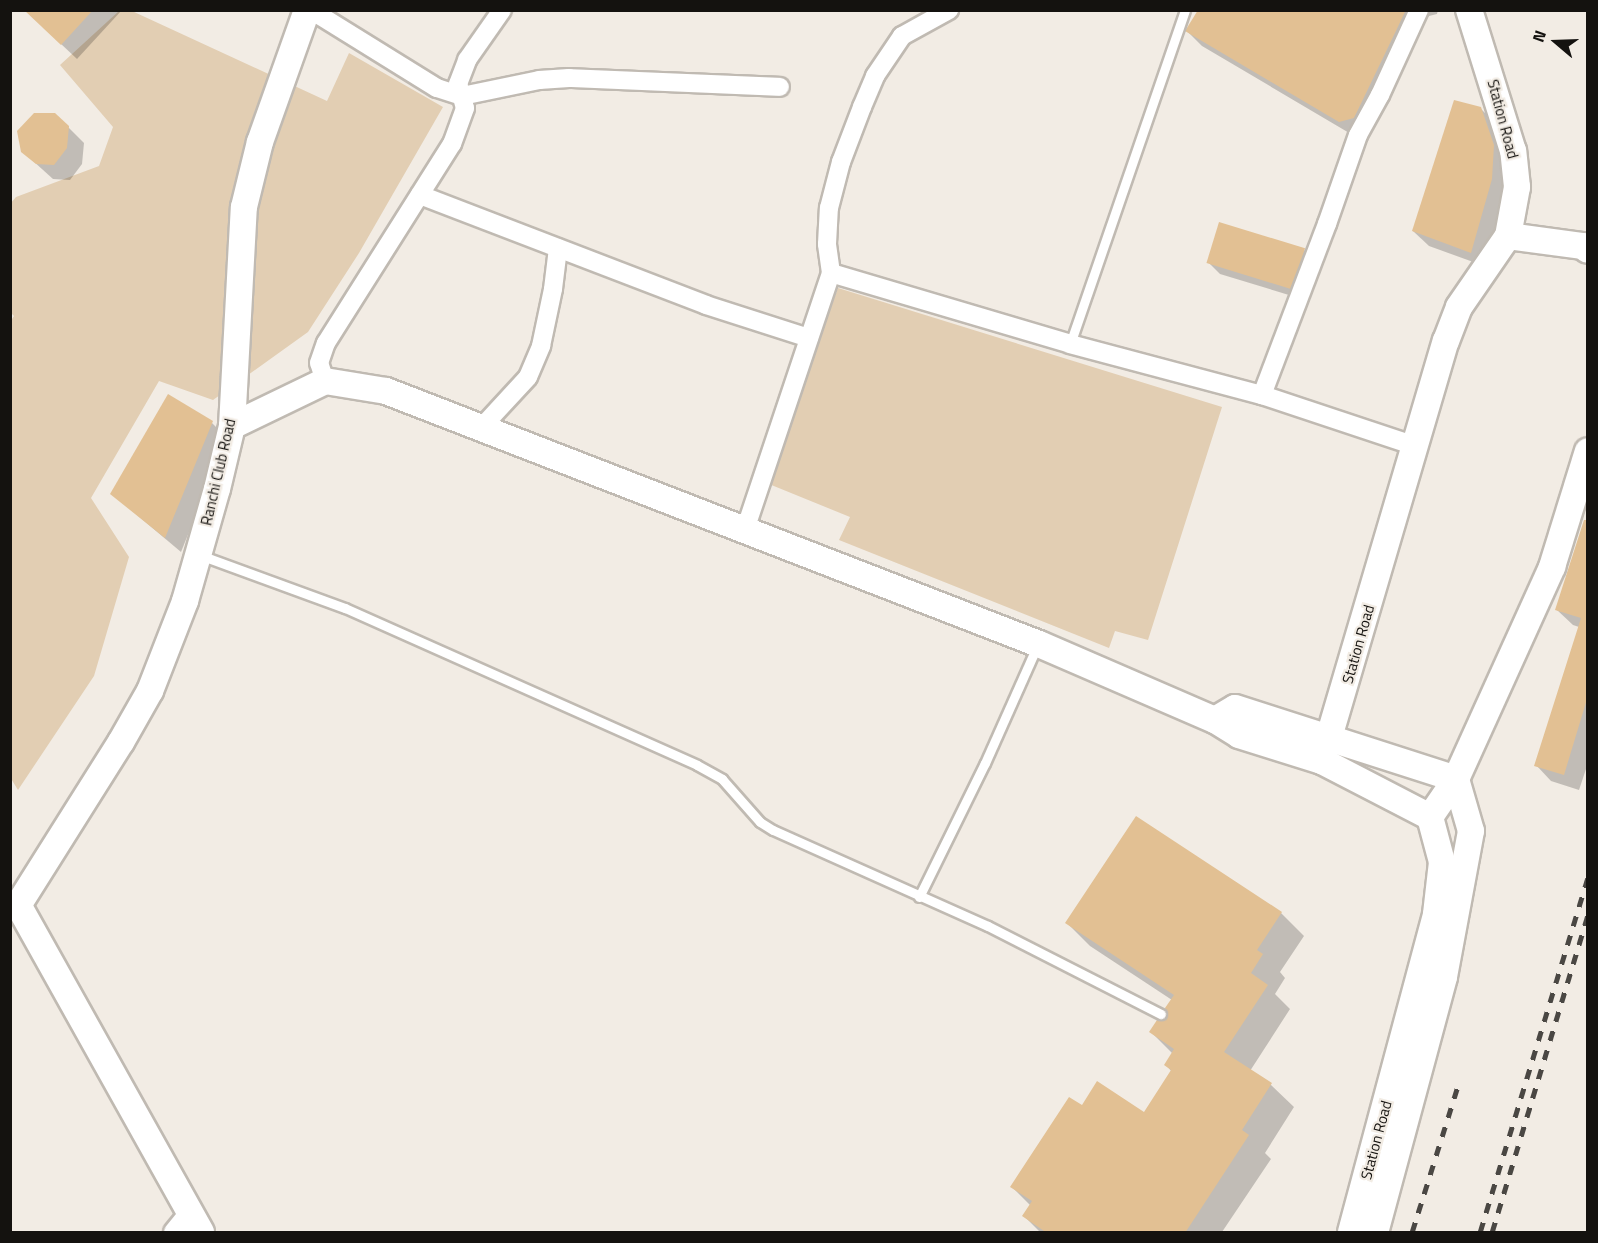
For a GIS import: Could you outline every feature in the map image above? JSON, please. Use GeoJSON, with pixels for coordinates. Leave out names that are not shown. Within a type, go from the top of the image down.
{"type":"FeatureCollection","features":[{"type":"Feature","properties":{"kind":"street"},"geometry":{"type":"LineString","coordinates":[[309,10],[437,88],[462,96],[539,80],[569,78],[780,87]]}},
{"type":"Feature","properties":{"kind":"street","name":"Ranchi Club Road"},"geometry":{"type":"LineString","coordinates":[[15,903],[121,742],[150,690],[184,601],[232,426],[244,207],[260,142],[309,10]]}},
{"type":"Feature","properties":{"kind":"street"},"geometry":{"type":"LineString","coordinates":[[325,381],[319,363],[326,343],[452,144],[465,108],[458,84],[467,60],[502,10]]}},
{"type":"Feature","properties":{"kind":"street"},"geometry":{"type":"LineString","coordinates":[[745,530],[831,273],[827,244],[829,208],[841,162],[875,76],[902,36],[949,10]]}},
{"type":"Feature","properties":{"kind":"street"},"geometry":{"type":"LineString","coordinates":[[1262,395],[1358,135],[1380,95],[1419,10]]}},
{"type":"Feature","properties":{"kind":"street","name":"Station Road"},"geometry":{"type":"LineString","coordinates":[[1322,761],[1331,737],[1446,341],[1460,308],[1508,236],[1517,187],[1513,151],[1469,10]]}},
{"type":"Feature","properties":{"kind":"street"},"geometry":{"type":"LineString","coordinates":[[420,195],[706,305],[809,338]]}},
{"type":"Feature","properties":{"kind":"street"},"geometry":{"type":"LineString","coordinates":[[1508,236],[1583,246],[1587,250]]}},
{"type":"Feature","properties":{"kind":"street"},"geometry":{"type":"LineString","coordinates":[[481,428],[528,377],[541,346],[553,289],[558,248]]}},
{"type":"Feature","properties":{"kind":"street"},"geometry":{"type":"LineString","coordinates":[[831,273],[1070,344],[1262,395],[1415,446]]}},
{"type":"Feature","properties":{"kind":"street"},"geometry":{"type":"LineString","coordinates":[[232,426],[325,381],[386,391],[1039,644],[1215,720],[1239,735],[1322,761],[1430,817],[1456,779],[1552,567],[1587,451]]}},
{"type":"Feature","properties":{"kind":"street"},"geometry":{"type":"LineString","coordinates":[[1215,720],[1235,708],[1456,779]]}},
{"type":"Feature","properties":{"kind":"street"},"geometry":{"type":"LineString","coordinates":[[1375,1233],[1444,977],[1471,831],[1456,779]]}},
{"type":"Feature","properties":{"kind":"street","name":"Station Road"},"geometry":{"type":"LineString","coordinates":[[1351,1233],[1436,914],[1442,862],[1430,817]]}},
{"type":"Feature","properties":{"kind":"street"},"geometry":{"type":"LineString","coordinates":[[15,903],[195,1222],[173,1233]]}},
{"type":"Feature","properties":{"kind":"lane"},"geometry":{"type":"LineString","coordinates":[[1070,344],[1185,10]]}},
{"type":"Feature","properties":{"kind":"lane"},"geometry":{"type":"LineString","coordinates":[[198,554],[345,608],[697,765],[722,779],[760,822],[773,830],[988,926],[1161,1014]]}},
{"type":"Feature","properties":{"kind":"lane"},"geometry":{"type":"LineString","coordinates":[[919,897],[986,763],[1039,644]]}},
{"type":"Feature","properties":{"kind":"shaded area"},"geometry":{"type":"Polygon","coordinates":[[[119,11],[132,11],[327,101],[349,53],[443,107],[359,253],[308,332],[213,400],[159,381],[91,498],[129,557],[94,676],[18,790],[10,777],[10,322],[14,316],[10,312],[10,204],[16,197],[99,166],[113,127],[60,65],[119,11]]]}},
{"type":"Feature","properties":{"kind":"shaded area"},"geometry":{"type":"Polygon","coordinates":[[[838,288],[1222,407],[1148,640],[1115,631],[1109,648],[839,540],[850,517],[764,482],[838,288]]]}},
{"type":"Feature","properties":{"kind":"building"},"geometry":{"type":"Polygon","coordinates":[[[24,10],[93,10],[61,45],[24,10]]]}},
{"type":"Feature","properties":{"kind":"building"},"geometry":{"type":"Polygon","coordinates":[[[1198,10],[1406,10],[1354,118],[1339,122],[1185,31],[1198,10]]]}},
{"type":"Feature","properties":{"kind":"building"},"geometry":{"type":"Polygon","coordinates":[[[1454,100],[1481,107],[1494,145],[1492,179],[1471,253],[1412,231],[1454,100]]]}},
{"type":"Feature","properties":{"kind":"building"},"geometry":{"type":"Polygon","coordinates":[[[34,113],[55,113],[69,126],[67,148],[54,165],[36,164],[21,152],[17,131],[34,113]]]}},
{"type":"Feature","properties":{"kind":"building"},"geometry":{"type":"Polygon","coordinates":[[[1219,222],[1305,248],[1292,289],[1206,263],[1219,222]]]}},
{"type":"Feature","properties":{"kind":"building"},"geometry":{"type":"Polygon","coordinates":[[[168,394],[213,421],[165,538],[110,494],[168,394]]]}},
{"type":"Feature","properties":{"kind":"building"},"geometry":{"type":"Polygon","coordinates":[[[1584,520],[1587,520],[1587,699],[1564,775],[1534,766],[1581,618],[1555,610],[1584,520]]]}},
{"type":"Feature","properties":{"kind":"building"},"geometry":{"type":"Polygon","coordinates":[[[1136,816],[1282,912],[1257,950],[1263,954],[1251,973],[1268,985],[1224,1052],[1272,1083],[1242,1130],[1249,1135],[1185,1233],[1047,1233],[1022,1216],[1032,1201],[1010,1187],[1069,1097],[1082,1105],[1097,1081],[1144,1112],[1171,1070],[1164,1065],[1174,1049],[1149,1032],[1157,1020],[1167,1018],[1165,1008],[1174,995],[1065,923],[1136,816]]]}},
{"type":"Feature","properties":{"kind":"railway"},"geometry":{"type":"LineString","coordinates":[[1480,1232],[1588,876]]}},
{"type":"Feature","properties":{"kind":"railway"},"geometry":{"type":"LineString","coordinates":[[1492,1232],[1588,915]]}},
{"type":"Feature","properties":{"kind":"railway"},"geometry":{"type":"LineString","coordinates":[[1412,1232],[1459,1082]]}}]}
